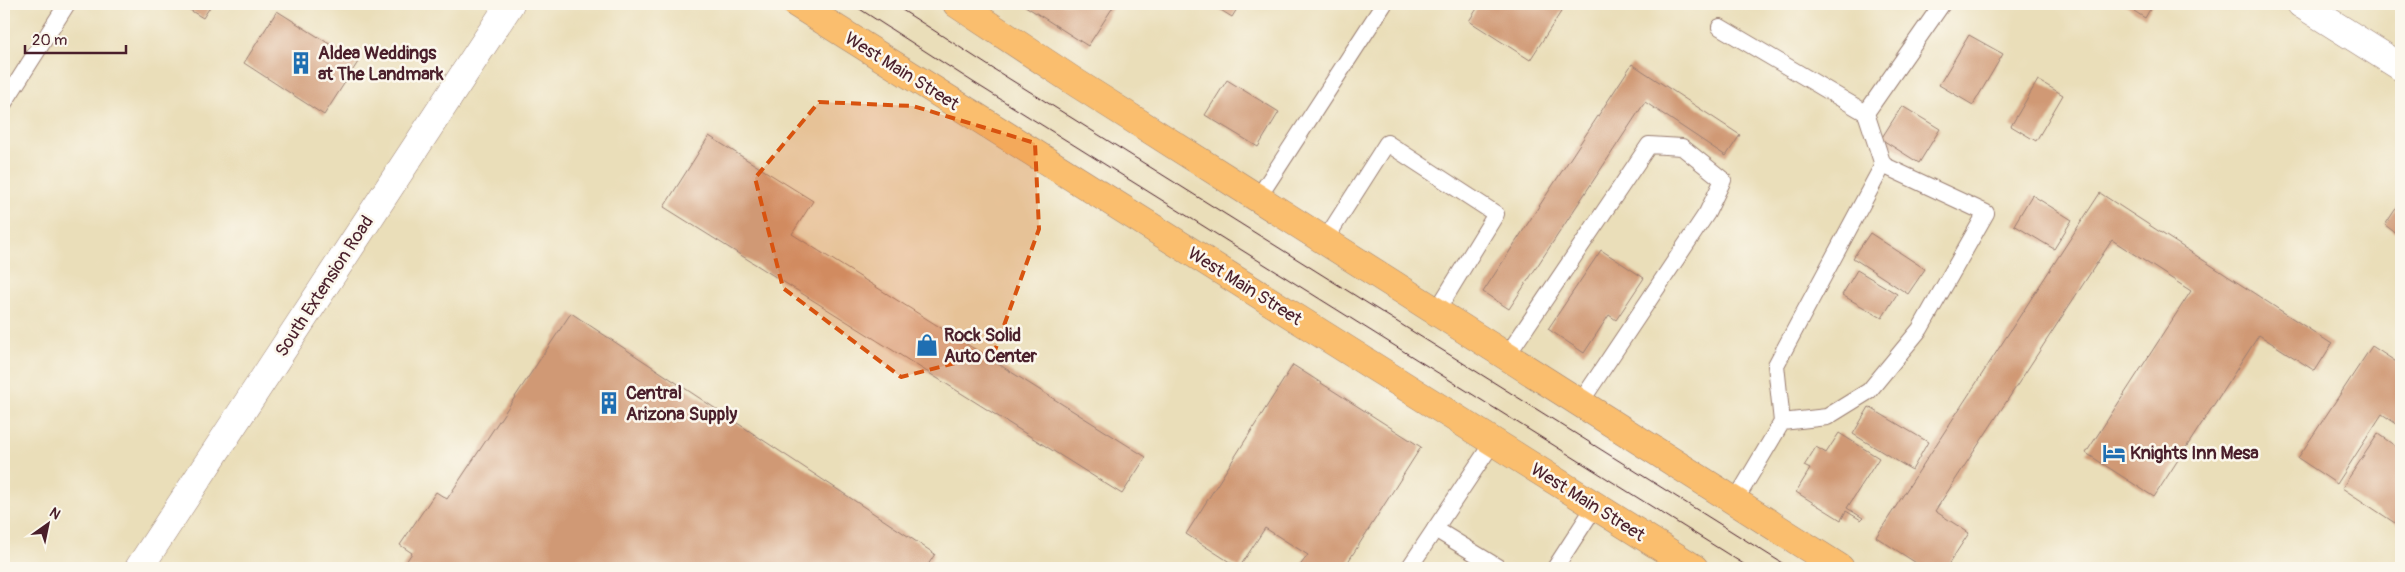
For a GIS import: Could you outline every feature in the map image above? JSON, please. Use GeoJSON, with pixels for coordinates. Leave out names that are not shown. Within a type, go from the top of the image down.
{"type":"FeatureCollection","features":[{"type":"Feature","properties":{"kind":"main road","name":"West Main Street"},"geometry":{"type":"LineString","coordinates":[[797,4],[1694,568]]}},
{"type":"Feature","properties":{"kind":"main road"},"geometry":{"type":"LineString","coordinates":[[964,6],[1258,198],[1840,568]]}},
{"type":"Feature","properties":{"kind":"street","name":"South Extension Road"},"geometry":{"type":"LineString","coordinates":[[139,568],[510,4]]}},
{"type":"Feature","properties":{"kind":"street"},"geometry":{"type":"LineString","coordinates":[[2301,4],[2401,67]]}},
{"type":"Feature","properties":{"kind":"lane"},"geometry":{"type":"LineString","coordinates":[[4,103],[67,4]]}},
{"type":"Feature","properties":{"kind":"lane"},"geometry":{"type":"LineString","coordinates":[[1258,198],[1384,4]]}},
{"type":"Feature","properties":{"kind":"lane"},"geometry":{"type":"LineString","coordinates":[[1866,113],[1940,4]]}},
{"type":"Feature","properties":{"kind":"lane"},"geometry":{"type":"LineString","coordinates":[[1720,27],[1866,113],[1883,165],[1776,365],[1782,422],[1735,502]]}},
{"type":"Feature","properties":{"kind":"lane"},"geometry":{"type":"LineString","coordinates":[[1324,240],[1387,143],[1496,214],[1436,312]]}},
{"type":"Feature","properties":{"kind":"lane"},"geometry":{"type":"LineString","coordinates":[[1506,357],[1649,145],[1682,147],[1723,180],[1707,212],[1580,403]]}},
{"type":"Feature","properties":{"kind":"lane"},"geometry":{"type":"LineString","coordinates":[[1782,422],[1826,417],[1869,391],[1920,329],[1986,213],[1883,165]]}},
{"type":"Feature","properties":{"kind":"lane"},"geometry":{"type":"LineString","coordinates":[[1409,568],[1493,442]]}},
{"type":"Feature","properties":{"kind":"lane"},"geometry":{"type":"LineString","coordinates":[[1555,568],[1596,506]]}},
{"type":"Feature","properties":{"kind":"lane"},"geometry":{"type":"LineString","coordinates":[[1435,529],[1499,568]]}},
{"type":"Feature","properties":{"kind":"highlighted area"},"geometry":{"type":"Polygon","coordinates":[[[819,102],[913,106],[1035,143],[1039,229],[994,353],[901,377],[783,288],[755,178],[819,102]]]}},
{"type":"Feature","properties":{"kind":"building"},"geometry":{"type":"Polygon","coordinates":[[[180,4],[212,4],[203,18],[180,4]]]}},
{"type":"Feature","properties":{"kind":"building"},"geometry":{"type":"Polygon","coordinates":[[[1022,4],[1115,4],[1088,46],[1022,4]]]}},
{"type":"Feature","properties":{"kind":"building"},"geometry":{"type":"Polygon","coordinates":[[[1211,4],[1240,4],[1232,17],[1211,4]]]}},
{"type":"Feature","properties":{"kind":"building"},"geometry":{"type":"Polygon","coordinates":[[[1480,4],[1566,4],[1530,60],[1469,21],[1480,4]]]}},
{"type":"Feature","properties":{"kind":"building"},"geometry":{"type":"Polygon","coordinates":[[[2123,4],[2153,4],[2145,18],[2123,4]]]}},
{"type":"Feature","properties":{"kind":"building","name":"Aldea Weddings at The Landmark"},"geometry":{"type":"Polygon","coordinates":[[[277,11],[358,62],[324,115],[244,63],[277,11]]]}},
{"type":"Feature","properties":{"kind":"building"},"geometry":{"type":"Polygon","coordinates":[[[1969,35],[2003,54],[1973,105],[1939,85],[1969,35]]]}},
{"type":"Feature","properties":{"kind":"building"},"geometry":{"type":"Polygon","coordinates":[[[1632,64],[1740,135],[1726,156],[1645,102],[1509,309],[1483,292],[1632,64]]]}},
{"type":"Feature","properties":{"kind":"building"},"geometry":{"type":"Polygon","coordinates":[[[1227,80],[1279,112],[1258,147],[1205,115],[1227,80]]]}},
{"type":"Feature","properties":{"kind":"building"},"geometry":{"type":"Polygon","coordinates":[[[2038,80],[2063,95],[2036,141],[2011,126],[2038,80]]]}},
{"type":"Feature","properties":{"kind":"building"},"geometry":{"type":"Polygon","coordinates":[[[1902,106],[1940,129],[1919,163],[1881,139],[1902,106]]]}},
{"type":"Feature","properties":{"kind":"building","name":"Rock Solid Auto Center"},"geometry":{"type":"Polygon","coordinates":[[[709,136],[813,201],[792,234],[1146,457],[1122,494],[664,207],[709,136]]]}},
{"type":"Feature","properties":{"kind":"building"},"geometry":{"type":"Polygon","coordinates":[[[2100,193],[2332,344],[2315,371],[2259,335],[2154,497],[2086,453],[2191,291],[2112,240],[1935,511],[1969,533],[1946,568],[1924,568],[1876,537],[2100,193]]]}},
{"type":"Feature","properties":{"kind":"building"},"geometry":{"type":"Polygon","coordinates":[[[2032,195],[2072,220],[2054,249],[2014,225],[2032,195]]]}},
{"type":"Feature","properties":{"kind":"building"},"geometry":{"type":"Polygon","coordinates":[[[2401,201],[2401,237],[2385,225],[2401,201]]]}},
{"type":"Feature","properties":{"kind":"building"},"geometry":{"type":"Polygon","coordinates":[[[1870,233],[1925,269],[1908,294],[1853,258],[1870,233]]]}},
{"type":"Feature","properties":{"kind":"building"},"geometry":{"type":"Polygon","coordinates":[[[1601,250],[1644,278],[1616,320],[1609,315],[1584,353],[1548,329],[1601,250]]]}},
{"type":"Feature","properties":{"kind":"building"},"geometry":{"type":"Polygon","coordinates":[[[1857,270],[1897,294],[1882,318],[1842,295],[1857,270]]]}},
{"type":"Feature","properties":{"kind":"building","name":"Central Arizona Supply"},"geometry":{"type":"Polygon","coordinates":[[[571,313],[935,554],[926,568],[402,568],[412,553],[400,545],[436,492],[447,499],[571,313]]]}},
{"type":"Feature","properties":{"kind":"building"},"geometry":{"type":"Polygon","coordinates":[[[2372,346],[2401,365],[2401,427],[2382,414],[2337,484],[2298,458],[2372,346]]]}},
{"type":"Feature","properties":{"kind":"building"},"geometry":{"type":"Polygon","coordinates":[[[1293,365],[1421,447],[1344,568],[1298,568],[1308,555],[1265,528],[1239,568],[1186,534],[1293,365]]]}},
{"type":"Feature","properties":{"kind":"building"},"geometry":{"type":"Polygon","coordinates":[[[1869,407],[1928,442],[1912,470],[1853,434],[1869,407]]]}},
{"type":"Feature","properties":{"kind":"building"},"geometry":{"type":"Polygon","coordinates":[[[1839,433],[1879,458],[1847,508],[1863,518],[1861,520],[1846,511],[1841,520],[1796,492],[1810,469],[1804,466],[1816,447],[1826,453],[1839,433]]]}},
{"type":"Feature","properties":{"kind":"building"},"geometry":{"type":"Polygon","coordinates":[[[2378,434],[2401,450],[2401,527],[2342,488],[2378,434]]]}},
{"type":"Feature","properties":{"kind":"tram line"},"geometry":{"type":"LineString","coordinates":[[852,4],[973,82],[1750,568]]}},
{"type":"Feature","properties":{"kind":"tram line"},"geometry":{"type":"LineString","coordinates":[[893,4],[1790,568]]}},
{"type":"Feature","properties":{"kind":"place","name":"Aldea Weddings at The Landmark"},"geometry":{"type":"Point","coordinates":[301,63]}},
{"type":"Feature","properties":{"kind":"place","name":"Rock Solid Auto Center"},"geometry":{"type":"Point","coordinates":[927,345]}},
{"type":"Feature","properties":{"kind":"place","name":"Central Arizona Supply"},"geometry":{"type":"Point","coordinates":[609,403]}},
{"type":"Feature","properties":{"kind":"place","name":"Knights Inn Mesa"},"geometry":{"type":"Point","coordinates":[2114,453]}}]}
